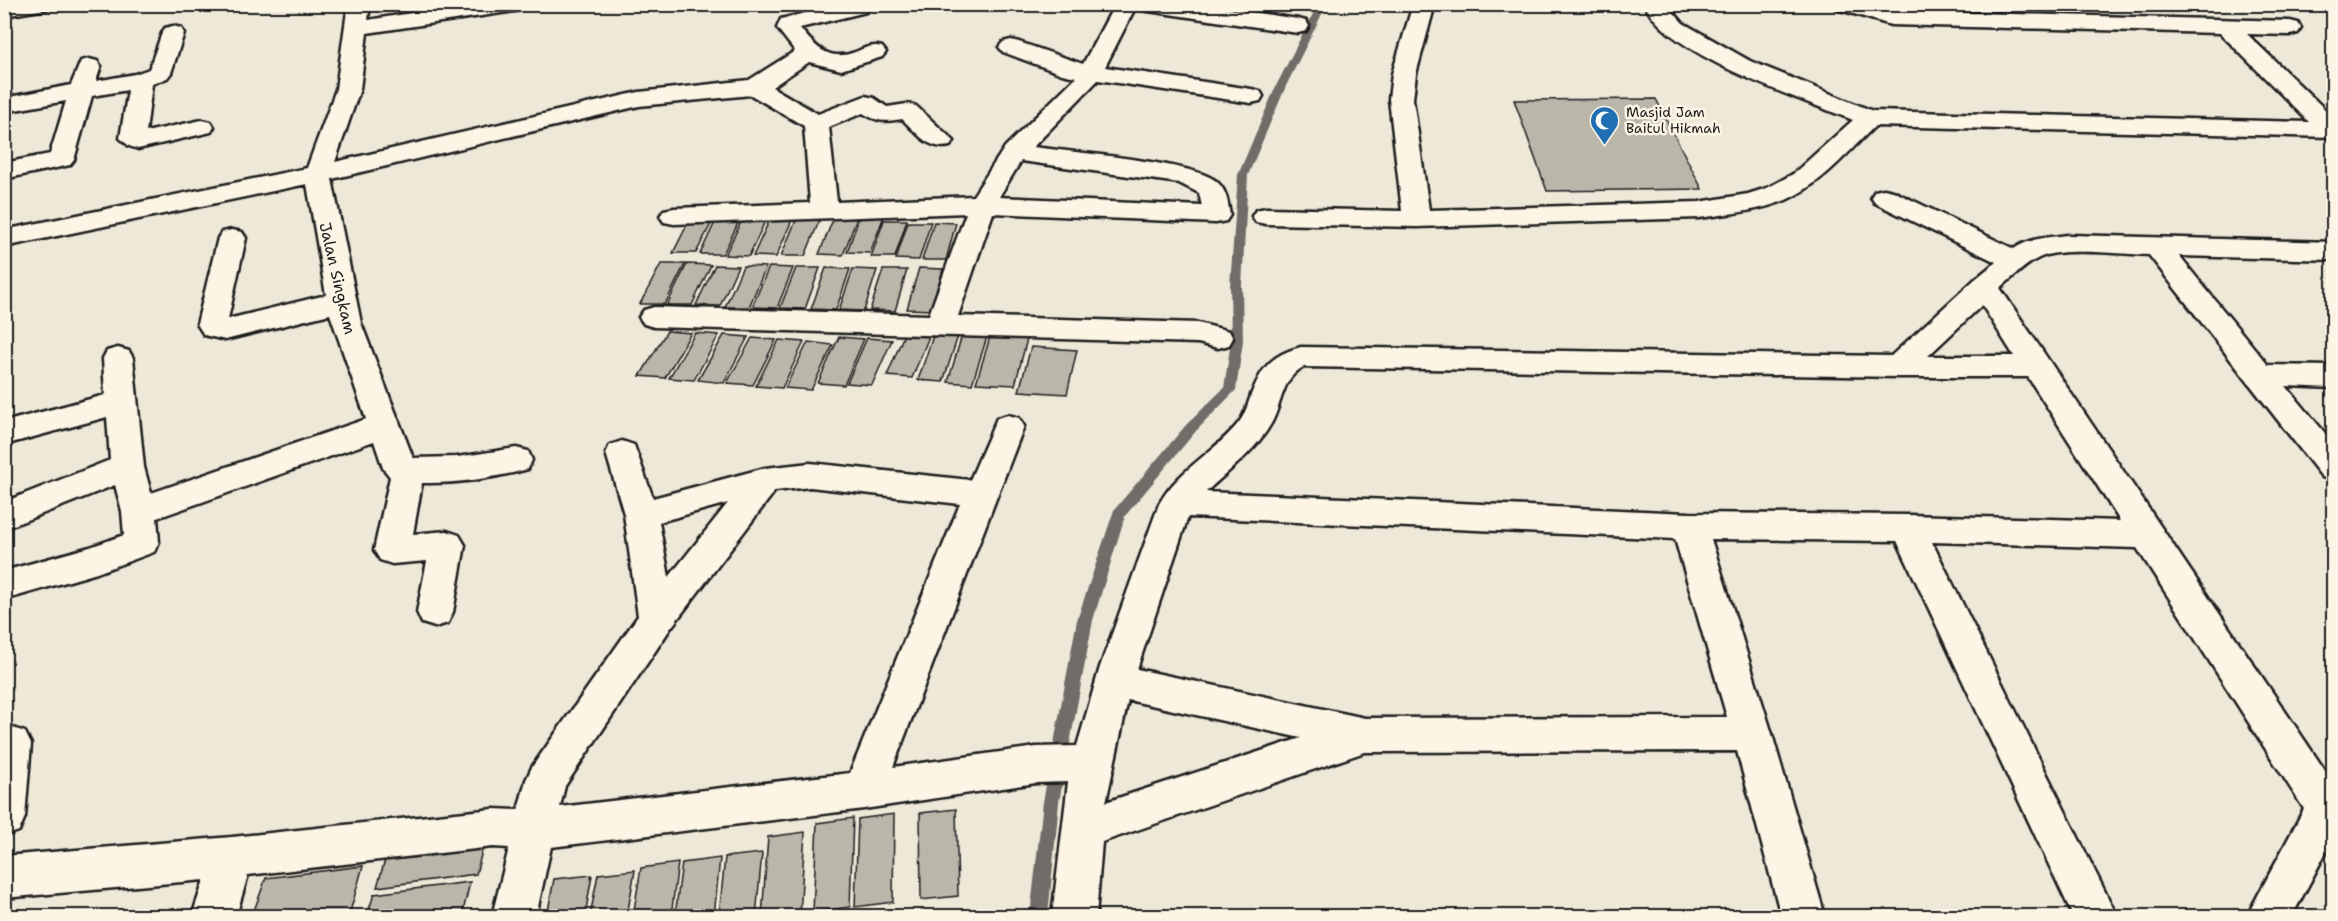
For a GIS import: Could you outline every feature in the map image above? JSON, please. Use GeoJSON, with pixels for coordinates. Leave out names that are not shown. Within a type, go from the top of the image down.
{"type":"FeatureCollection","features":[{"type":"Feature","properties":{"kind":"street"},"geometry":{"type":"LineString","coordinates":[[4,9],[39,4]]}},
{"type":"Feature","properties":{"kind":"street"},"geometry":{"type":"LineString","coordinates":[[318,174],[348,89],[358,16],[515,4]]}},
{"type":"Feature","properties":{"kind":"street"},"geometry":{"type":"LineString","coordinates":[[940,326],[982,204],[1014,152],[1086,81],[1126,4]]}},
{"type":"Feature","properties":{"kind":"street"},"geometry":{"type":"LineString","coordinates":[[1148,4],[1298,26]]}},
{"type":"Feature","properties":{"kind":"street"},"geometry":{"type":"LineString","coordinates":[[1416,219],[1401,99],[1404,74],[1424,4]]}},
{"type":"Feature","properties":{"kind":"street"},"geometry":{"type":"LineString","coordinates":[[1655,4],[1659,12],[1675,28],[1698,43],[1742,66],[1869,118],[2332,130]]}},
{"type":"Feature","properties":{"kind":"street"},"geometry":{"type":"LineString","coordinates":[[1845,4],[1891,18],[2013,13],[2202,26],[2290,28]]}},
{"type":"Feature","properties":{"kind":"street"},"geometry":{"type":"LineString","coordinates":[[2181,4],[2202,26]]}},
{"type":"Feature","properties":{"kind":"street"},"geometry":{"type":"LineString","coordinates":[[858,7],[789,24],[788,28],[808,53],[829,64],[840,64],[874,52]]}},
{"type":"Feature","properties":{"kind":"street"},"geometry":{"type":"LineString","coordinates":[[2226,26],[2332,130]]}},
{"type":"Feature","properties":{"kind":"street"},"geometry":{"type":"LineString","coordinates":[[4,105],[141,80],[159,73],[173,33]]}},
{"type":"Feature","properties":{"kind":"street"},"geometry":{"type":"LineString","coordinates":[[1011,47],[1058,66],[1251,96]]}},
{"type":"Feature","properties":{"kind":"street"},"geometry":{"type":"LineString","coordinates":[[4,239],[318,174],[639,99],[755,87],[808,53]]}},
{"type":"Feature","properties":{"kind":"street"},"geometry":{"type":"LineString","coordinates":[[4,171],[61,160],[83,91],[88,66]]}},
{"type":"Feature","properties":{"kind":"street"},"geometry":{"type":"LineString","coordinates":[[141,80],[133,138],[138,141],[202,127]]}},
{"type":"Feature","properties":{"kind":"street"},"geometry":{"type":"LineString","coordinates":[[755,87],[816,123]]}},
{"type":"Feature","properties":{"kind":"street"},"geometry":{"type":"LineString","coordinates":[[816,123],[865,103],[883,115],[907,111],[941,141]]}},
{"type":"Feature","properties":{"kind":"street"},"geometry":{"type":"LineString","coordinates":[[1266,216],[1416,219],[1699,210],[1742,204],[1776,194],[1802,180],[1869,118]]}},
{"type":"Feature","properties":{"kind":"street"},"geometry":{"type":"LineString","coordinates":[[816,123],[824,210]]}},
{"type":"Feature","properties":{"kind":"street"},"geometry":{"type":"LineString","coordinates":[[674,216],[982,204],[1216,215],[1214,193],[1210,188],[1184,176],[1014,152]]}},
{"type":"Feature","properties":{"kind":"street","name":"Jalan Singkam"},"geometry":{"type":"LineString","coordinates":[[318,174],[346,323],[400,468],[408,471]]}},
{"type":"Feature","properties":{"kind":"street"},"geometry":{"type":"LineString","coordinates":[[1884,197],[2016,261]]}},
{"type":"Feature","properties":{"kind":"street"},"geometry":{"type":"LineString","coordinates":[[232,238],[212,324],[215,328],[225,330],[342,301]]}},
{"type":"Feature","properties":{"kind":"street"},"geometry":{"type":"LineString","coordinates":[[1898,367],[1984,286],[2030,251],[2047,246],[2068,244],[2334,251]]}},
{"type":"Feature","properties":{"kind":"street"},"geometry":{"type":"LineString","coordinates":[[2158,248],[2334,468]]}},
{"type":"Feature","properties":{"kind":"street"},"geometry":{"type":"LineString","coordinates":[[1984,286],[2148,535],[2330,802],[2269,916]]}},
{"type":"Feature","properties":{"kind":"street"},"geometry":{"type":"LineString","coordinates":[[654,317],[1198,333],[1218,338]]}},
{"type":"Feature","properties":{"kind":"street"},"geometry":{"type":"LineString","coordinates":[[1074,916],[1082,829],[1068,766],[1115,681],[1176,504],[1190,484],[1252,428],[1276,371],[1292,359],[1301,357],[1898,367],[2036,366]]}},
{"type":"Feature","properties":{"kind":"street"},"geometry":{"type":"LineString","coordinates":[[4,586],[97,559],[142,542],[139,511],[127,467],[118,358]]}},
{"type":"Feature","properties":{"kind":"street"},"geometry":{"type":"LineString","coordinates":[[2259,375],[2334,377]]}},
{"type":"Feature","properties":{"kind":"street"},"geometry":{"type":"LineString","coordinates":[[4,434],[121,402]]}},
{"type":"Feature","properties":{"kind":"street"},"geometry":{"type":"LineString","coordinates":[[139,511],[384,425]]}},
{"type":"Feature","properties":{"kind":"street"},"geometry":{"type":"LineString","coordinates":[[864,790],[1008,426]]}},
{"type":"Feature","properties":{"kind":"street"},"geometry":{"type":"LineString","coordinates":[[622,453],[641,514],[657,618]]}},
{"type":"Feature","properties":{"kind":"street"},"geometry":{"type":"LineString","coordinates":[[435,612],[447,545],[392,550],[408,471],[516,460]]}},
{"type":"Feature","properties":{"kind":"street"},"geometry":{"type":"LineString","coordinates":[[4,516],[127,467]]}},
{"type":"Feature","properties":{"kind":"street"},"geometry":{"type":"LineString","coordinates":[[641,514],[765,480],[810,474],[981,494]]}},
{"type":"Feature","properties":{"kind":"street"},"geometry":{"type":"LineString","coordinates":[[514,916],[546,780],[657,618],[765,480]]}},
{"type":"Feature","properties":{"kind":"street"},"geometry":{"type":"LineString","coordinates":[[1176,504],[1689,526],[1908,528],[2148,535]]}},
{"type":"Feature","properties":{"kind":"street"},"geometry":{"type":"LineString","coordinates":[[1689,526],[1752,734],[1803,916]]}},
{"type":"Feature","properties":{"kind":"street"},"geometry":{"type":"LineString","coordinates":[[1908,528],[2095,916]]}},
{"type":"Feature","properties":{"kind":"street"},"geometry":{"type":"LineString","coordinates":[[1115,681],[1365,735],[1752,734]]}},
{"type":"Feature","properties":{"kind":"street"},"geometry":{"type":"LineString","coordinates":[[1082,829],[1365,735]]}},
{"type":"Feature","properties":{"kind":"street"},"geometry":{"type":"LineString","coordinates":[[4,742],[11,744],[4,817]]}},
{"type":"Feature","properties":{"kind":"street"},"geometry":{"type":"LineString","coordinates":[[4,877],[232,856],[493,828],[533,830],[1068,766]]}},
{"type":"Feature","properties":{"kind":"street"},"geometry":{"type":"LineString","coordinates":[[214,916],[232,856]]}},
{"type":"Feature","properties":{"kind":"building","name":"Masjid Jam Baitul Hikmah"},"geometry":{"type":"Polygon","coordinates":[[[1656,99],[1702,189],[1547,191],[1514,100],[1656,99]]]}},
{"type":"Feature","properties":{"kind":"building"},"geometry":{"type":"Polygon","coordinates":[[[692,215],[715,216],[696,253],[673,253],[692,215]]]}},
{"type":"Feature","properties":{"kind":"building"},"geometry":{"type":"Polygon","coordinates":[[[860,215],[884,216],[870,253],[847,252],[860,215]]]}},
{"type":"Feature","properties":{"kind":"building"},"geometry":{"type":"Polygon","coordinates":[[[718,216],[741,217],[723,254],[700,254],[718,216]]]}},
{"type":"Feature","properties":{"kind":"building"},"geometry":{"type":"Polygon","coordinates":[[[834,217],[857,218],[843,255],[819,254],[834,217]]]}},
{"type":"Feature","properties":{"kind":"building"},"geometry":{"type":"Polygon","coordinates":[[[743,218],[766,219],[749,256],[725,255],[743,218]]]}},
{"type":"Feature","properties":{"kind":"building"},"geometry":{"type":"Polygon","coordinates":[[[797,218],[820,219],[805,256],[781,256],[797,218]]]}},
{"type":"Feature","properties":{"kind":"building"},"geometry":{"type":"Polygon","coordinates":[[[770,219],[792,220],[776,257],[753,256],[770,219]]]}},
{"type":"Feature","properties":{"kind":"building"},"geometry":{"type":"Polygon","coordinates":[[[884,220],[907,220],[895,257],[871,257],[884,220]]]}},
{"type":"Feature","properties":{"kind":"building"},"geometry":{"type":"Polygon","coordinates":[[[908,222],[931,222],[919,260],[896,259],[908,222]]]}},
{"type":"Feature","properties":{"kind":"building"},"geometry":{"type":"Polygon","coordinates":[[[934,222],[956,223],[946,260],[922,260],[934,222]]]}},
{"type":"Feature","properties":{"kind":"building"},"geometry":{"type":"Polygon","coordinates":[[[661,264],[685,264],[665,304],[640,304],[661,264]]]}},
{"type":"Feature","properties":{"kind":"building"},"geometry":{"type":"Polygon","coordinates":[[[687,264],[711,265],[692,305],[667,305],[687,264]]]}},
{"type":"Feature","properties":{"kind":"building"},"geometry":{"type":"Polygon","coordinates":[[[715,265],[738,266],[720,306],[696,305],[715,265]]]}},
{"type":"Feature","properties":{"kind":"building"},"geometry":{"type":"Polygon","coordinates":[[[743,266],[766,267],[749,307],[725,307],[743,266]]]}},
{"type":"Feature","properties":{"kind":"building"},"geometry":{"type":"Polygon","coordinates":[[[769,267],[793,268],[777,308],[752,307],[769,267]]]}},
{"type":"Feature","properties":{"kind":"building"},"geometry":{"type":"Polygon","coordinates":[[[796,268],[820,268],[805,309],[780,308],[796,268]]]}},
{"type":"Feature","properties":{"kind":"building"},"geometry":{"type":"Polygon","coordinates":[[[826,268],[850,269],[836,310],[811,309],[826,268]]]}},
{"type":"Feature","properties":{"kind":"building"},"geometry":{"type":"Polygon","coordinates":[[[919,268],[943,269],[932,310],[907,309],[919,268]]]}},
{"type":"Feature","properties":{"kind":"building"},"geometry":{"type":"Polygon","coordinates":[[[853,269],[877,270],[864,311],[839,310],[853,269]]]}},
{"type":"Feature","properties":{"kind":"building"},"geometry":{"type":"Polygon","coordinates":[[[883,270],[907,270],[895,311],[870,310],[883,270]]]}},
{"type":"Feature","properties":{"kind":"building"},"geometry":{"type":"Polygon","coordinates":[[[667,331],[691,333],[665,378],[640,376],[667,331]]]}},
{"type":"Feature","properties":{"kind":"building"},"geometry":{"type":"Polygon","coordinates":[[[905,332],[930,334],[912,378],[887,376],[905,332]]]}},
{"type":"Feature","properties":{"kind":"building"},"geometry":{"type":"Polygon","coordinates":[[[695,333],[719,335],[694,380],[669,378],[695,333]]]}},
{"type":"Feature","properties":{"kind":"building"},"geometry":{"type":"Polygon","coordinates":[[[934,333],[958,336],[943,382],[918,380],[934,333]]]}},
{"type":"Feature","properties":{"kind":"building"},"geometry":{"type":"Polygon","coordinates":[[[724,335],[748,337],[724,383],[698,380],[724,335]]]}},
{"type":"Feature","properties":{"kind":"building"},"geometry":{"type":"Polygon","coordinates":[[[962,335],[987,337],[972,384],[948,382],[962,335]]]}},
{"type":"Feature","properties":{"kind":"building"},"geometry":{"type":"Polygon","coordinates":[[[839,337],[864,339],[844,385],[818,383],[839,337]]]}},
{"type":"Feature","properties":{"kind":"building"},"geometry":{"type":"Polygon","coordinates":[[[990,337],[1027,339],[1015,385],[976,383],[990,337]]]}},
{"type":"Feature","properties":{"kind":"building"},"geometry":{"type":"Polygon","coordinates":[[[752,338],[776,340],[753,385],[727,383],[752,338]]]}},
{"type":"Feature","properties":{"kind":"building"},"geometry":{"type":"Polygon","coordinates":[[[867,338],[892,340],[872,385],[847,383],[867,338]]]}},
{"type":"Feature","properties":{"kind":"building"},"geometry":{"type":"Polygon","coordinates":[[[779,340],[804,342],[782,388],[756,386],[779,340]]]}},
{"type":"Feature","properties":{"kind":"building"},"geometry":{"type":"Polygon","coordinates":[[[808,342],[833,345],[811,390],[785,388],[808,342]]]}},
{"type":"Feature","properties":{"kind":"building"},"geometry":{"type":"Polygon","coordinates":[[[1031,347],[1077,350],[1067,394],[1019,391],[1031,347]]]}},
{"type":"Feature","properties":{"kind":"building"},"geometry":{"type":"Polygon","coordinates":[[[956,809],[958,896],[921,900],[920,813],[956,809]]]}},
{"type":"Feature","properties":{"kind":"building"},"geometry":{"type":"Polygon","coordinates":[[[894,814],[893,902],[855,907],[858,819],[894,814]]]}},
{"type":"Feature","properties":{"kind":"building"},"geometry":{"type":"Polygon","coordinates":[[[853,818],[850,907],[813,912],[817,823],[853,818]]]}},
{"type":"Feature","properties":{"kind":"building"},"geometry":{"type":"Polygon","coordinates":[[[805,832],[800,916],[762,916],[768,837],[805,832]]]}},
{"type":"Feature","properties":{"kind":"building"},"geometry":{"type":"Polygon","coordinates":[[[485,840],[476,874],[377,887],[387,853],[485,840]]]}},
{"type":"Feature","properties":{"kind":"building"},"geometry":{"type":"Polygon","coordinates":[[[762,853],[756,916],[719,916],[725,857],[762,853]]]}},
{"type":"Feature","properties":{"kind":"building"},"geometry":{"type":"Polygon","coordinates":[[[720,858],[714,916],[675,916],[682,863],[720,858]]]}},
{"type":"Feature","properties":{"kind":"building"},"geometry":{"type":"Polygon","coordinates":[[[678,863],[671,916],[633,916],[641,868],[678,863]]]}},
{"type":"Feature","properties":{"kind":"building"},"geometry":{"type":"Polygon","coordinates":[[[363,866],[350,912],[315,916],[252,916],[266,878],[363,866]]]}},
{"type":"Feature","properties":{"kind":"building"},"geometry":{"type":"Polygon","coordinates":[[[635,870],[627,916],[590,916],[598,874],[635,870]]]}},
{"type":"Feature","properties":{"kind":"building"},"geometry":{"type":"Polygon","coordinates":[[[592,875],[585,916],[547,916],[554,879],[592,875]]]}},
{"type":"Feature","properties":{"kind":"building"},"geometry":{"type":"Polygon","coordinates":[[[470,882],[462,916],[367,916],[374,894],[470,882]]]}},
{"type":"Feature","properties":{"kind":"waterway"},"geometry":{"type":"LineString","coordinates":[[1039,916],[1051,802],[1085,620],[1119,514],[1191,428],[1230,390],[1237,341],[1236,286],[1243,175],[1281,86],[1323,4]]}},
{"type":"Feature","properties":{"kind":"place","name":"Masjid Jam Baitul Hikmah"},"geometry":{"type":"Point","coordinates":[1605,146]}}]}
